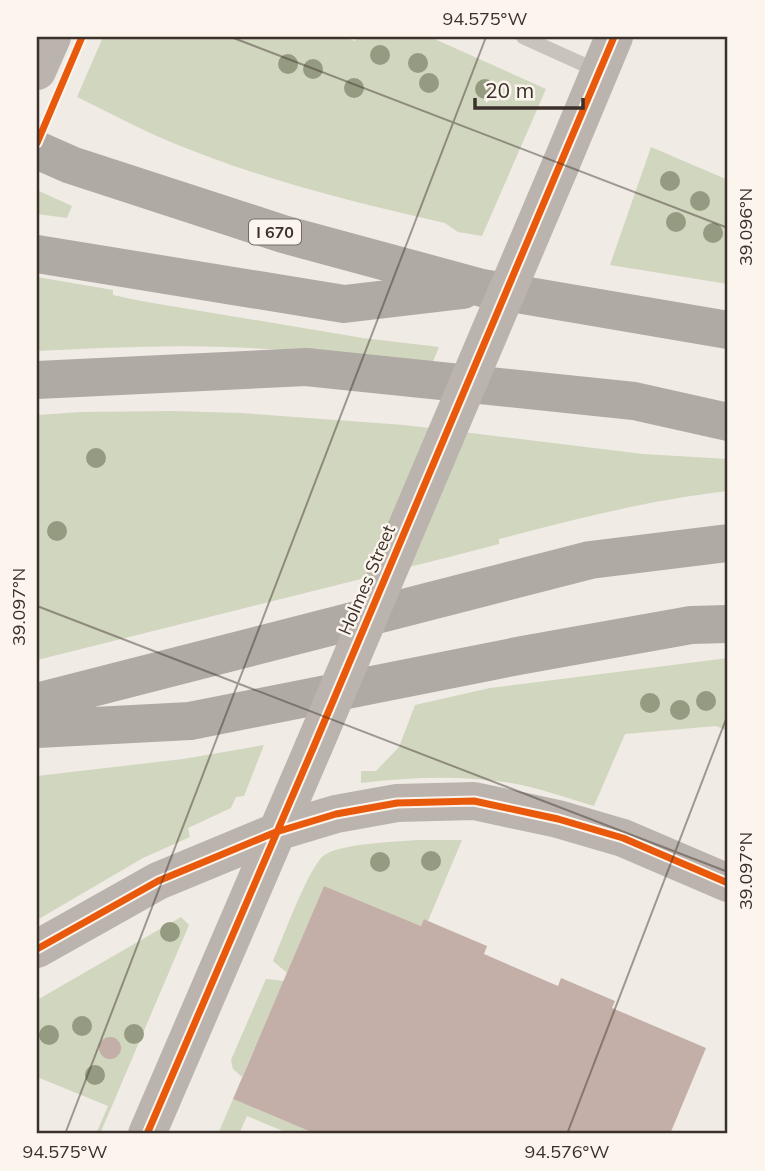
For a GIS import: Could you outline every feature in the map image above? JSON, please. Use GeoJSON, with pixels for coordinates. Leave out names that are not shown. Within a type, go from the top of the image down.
{"type":"FeatureCollection","features":[{"type":"Feature","properties":{"kind":"highway"},"geometry":{"type":"LineString","coordinates":[[37,138],[71,165]]}},
{"type":"Feature","properties":{"kind":"highway","name":"I 670"},"geometry":{"type":"LineString","coordinates":[[37,150],[71,165],[283,234],[482,288],[728,330]]}},
{"type":"Feature","properties":{"kind":"highway"},"geometry":{"type":"LineString","coordinates":[[37,254],[344,304],[482,288]]}},
{"type":"Feature","properties":{"kind":"highway"},"geometry":{"type":"LineString","coordinates":[[37,380],[306,367],[634,401],[728,422]]}},
{"type":"Feature","properties":{"kind":"highway"},"geometry":{"type":"LineString","coordinates":[[37,702],[590,560],[728,543]]}},
{"type":"Feature","properties":{"kind":"highway"},"geometry":{"type":"LineString","coordinates":[[37,729],[190,721],[523,655],[691,625],[728,624]]}},
{"type":"Feature","properties":{"kind":"highway"},"geometry":{"type":"LineString","coordinates":[[37,689],[113,681]]}},
{"type":"Feature","properties":{"kind":"street"},"geometry":{"type":"LineString","coordinates":[[37,71],[52,37]]}},
{"type":"Feature","properties":{"kind":"street","name":"Holmes Street"},"geometry":{"type":"LineString","coordinates":[[147,1134],[606,54]]}},
{"type":"Feature","properties":{"kind":"street"},"geometry":{"type":"LineString","coordinates":[[37,948],[158,881],[276,832],[336,814],[397,803],[474,801],[558,819],[623,838],[728,883]]}},
{"type":"Feature","properties":{"kind":"lane"},"geometry":{"type":"LineString","coordinates":[[523,37],[606,54]]}},
{"type":"Feature","properties":{"kind":"green space"},"geometry":{"type":"Polygon","coordinates":[[[103,37],[345,37],[355,41],[358,37],[430,37],[546,89],[482,236],[458,232],[445,223],[345,199],[247,170],[170,142],[77,97],[103,37]]]}},
{"type":"Feature","properties":{"kind":"green space"},"geometry":{"type":"Polygon","coordinates":[[[651,147],[728,180],[728,284],[610,265],[651,147]]]}},
{"type":"Feature","properties":{"kind":"green space"},"geometry":{"type":"Polygon","coordinates":[[[37,190],[72,206],[67,218],[37,214],[37,190]]]}},
{"type":"Feature","properties":{"kind":"green space"},"geometry":{"type":"Polygon","coordinates":[[[37,277],[113,290],[113,295],[141,301],[363,338],[439,347],[432,364],[302,351],[224,347],[37,351],[37,277]]]}},
{"type":"Feature","properties":{"kind":"green space"},"geometry":{"type":"Polygon","coordinates":[[[173,411],[241,413],[404,425],[643,454],[728,459],[728,491],[670,499],[584,517],[499,539],[499,544],[37,660],[37,415],[173,411]]]}},
{"type":"Feature","properties":{"kind":"green space"},"geometry":{"type":"Polygon","coordinates":[[[728,658],[728,731],[716,726],[625,734],[594,806],[532,788],[492,780],[436,778],[361,783],[361,771],[376,771],[399,747],[415,705],[490,688],[728,658]]]}},
{"type":"Feature","properties":{"kind":"green space"},"geometry":{"type":"Polygon","coordinates":[[[264,745],[244,796],[236,797],[231,808],[188,828],[190,837],[143,858],[37,920],[37,776],[183,759],[264,745]]]}},
{"type":"Feature","properties":{"kind":"green space"},"geometry":{"type":"Polygon","coordinates":[[[418,840],[462,840],[428,921],[424,920],[421,926],[324,886],[287,973],[273,961],[312,871],[326,854],[358,845],[418,840]]]}},
{"type":"Feature","properties":{"kind":"green space"},"geometry":{"type":"Polygon","coordinates":[[[181,917],[189,925],[100,1134],[96,1134],[108,1106],[37,1077],[37,1000],[181,917]]]}},
{"type":"Feature","properties":{"kind":"green space"},"geometry":{"type":"Polygon","coordinates":[[[266,979],[284,981],[242,1077],[233,1069],[231,1060],[266,979]]]}},
{"type":"Feature","properties":{"kind":"green space"},"geometry":{"type":"Polygon","coordinates":[[[233,1099],[316,1134],[290,1134],[247,1116],[239,1134],[218,1134],[233,1099]]]}},
{"type":"Feature","properties":{"kind":"building"},"geometry":{"type":"Polygon","coordinates":[[[324,886],[421,926],[424,919],[487,946],[484,954],[558,986],[561,978],[615,1001],[612,1008],[706,1048],[670,1134],[316,1134],[233,1099],[324,886]]]}},
{"type":"Feature","properties":{"kind":"building"},"geometry":{"type":"Polygon","coordinates":[[[110,1037],[118,1040],[121,1048],[118,1056],[110,1059],[102,1056],[99,1048],[102,1040],[110,1037]]]}},
{"type":"Feature","properties":{"kind":"cycle path"},"geometry":{"type":"LineString","coordinates":[[37,143],[82,37]]}},
{"type":"Feature","properties":{"kind":"cycle path"},"geometry":{"type":"LineString","coordinates":[[147,1134],[614,37]]}},
{"type":"Feature","properties":{"kind":"cycle path"},"geometry":{"type":"LineString","coordinates":[[37,949],[158,881],[276,832],[336,814],[397,803],[474,801],[558,819],[623,838],[728,883]]}}]}
